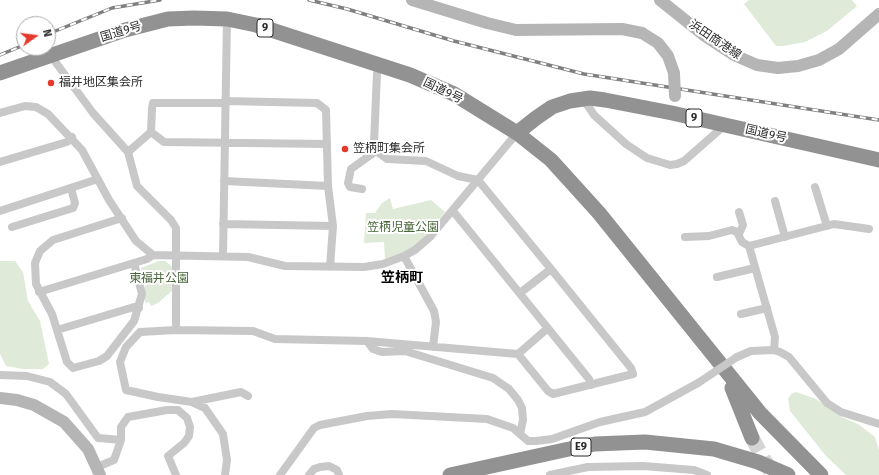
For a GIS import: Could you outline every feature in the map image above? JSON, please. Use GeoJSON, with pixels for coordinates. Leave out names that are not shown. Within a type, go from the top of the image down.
{"type":"FeatureCollection","features":[{"type":"Feature","properties":{"kind":"highway","name":"国道9号"},"geometry":{"type":"LineString","coordinates":[[56,54],[125,30],[168,19],[227,19],[256,25],[410,75],[454,94],[517,133],[552,107],[570,101],[590,98],[725,125],[879,160]]}},
{"type":"Feature","properties":{"kind":"highway","name":"国道9号"},"geometry":{"type":"LineString","coordinates":[[0,73],[50,56]]}},
{"type":"Feature","properties":{"kind":"highway"},"geometry":{"type":"LineString","coordinates":[[517,133],[551,160],[568,177],[599,213],[760,413],[821,475]]}},
{"type":"Feature","properties":{"kind":"highway"},"geometry":{"type":"LineString","coordinates":[[710,351],[734,392],[752,438]]}},
{"type":"Feature","properties":{"kind":"highway","name":"E9"},"geometry":{"type":"LineString","coordinates":[[450,475],[595,444],[646,442],[714,449],[758,462],[788,475]]}},
{"type":"Feature","properties":{"kind":"highway","name":"E9"},"geometry":{"type":"LineString","coordinates":[[714,449],[773,475]]}},
{"type":"Feature","properties":{"kind":"main road"},"geometry":{"type":"LineString","coordinates":[[412,0],[487,23],[516,30],[622,29],[642,33],[658,43],[668,56],[675,80],[675,96],[672,114]]}},
{"type":"Feature","properties":{"kind":"main road","name":"浜田商港線"},"geometry":{"type":"LineString","coordinates":[[660,0],[705,36],[734,55],[757,65],[778,68],[798,66],[819,60],[838,49],[879,14]]}},
{"type":"Feature","properties":{"kind":"main road"},"geometry":{"type":"LineString","coordinates":[[0,398],[17,400],[34,405],[64,422],[88,449],[98,471]]}},
{"type":"Feature","properties":{"kind":"street"},"geometry":{"type":"LineString","coordinates":[[223,256],[227,19]]}},
{"type":"Feature","properties":{"kind":"street"},"geometry":{"type":"LineString","coordinates":[[50,56],[94,113],[128,152],[137,186],[171,220],[176,228],[176,330]]}},
{"type":"Feature","properties":{"kind":"street"},"geometry":{"type":"LineString","coordinates":[[381,65],[377,74],[374,143],[376,151],[387,159],[426,160],[458,176],[478,180],[631,368],[633,374],[591,385],[551,393],[518,354]]}},
{"type":"Feature","properties":{"kind":"street"},"geometry":{"type":"LineString","coordinates":[[152,132],[152,108],[156,102],[317,103],[324,107],[328,114],[328,186],[333,226],[330,267]]}},
{"type":"Feature","properties":{"kind":"street"},"geometry":{"type":"LineString","coordinates":[[586,103],[594,115],[626,144],[647,158],[670,165],[684,161],[725,125]]}},
{"type":"Feature","properties":{"kind":"street"},"geometry":{"type":"LineString","coordinates":[[0,113],[25,106],[36,107],[48,114],[72,137],[82,150],[109,200],[136,241],[153,255]]}},
{"type":"Feature","properties":{"kind":"street"},"geometry":{"type":"LineString","coordinates":[[128,152],[152,132]]}},
{"type":"Feature","properties":{"kind":"street"},"geometry":{"type":"LineString","coordinates":[[152,132],[164,142],[327,144]]}},
{"type":"Feature","properties":{"kind":"street"},"geometry":{"type":"LineString","coordinates":[[39,292],[147,259],[153,255],[255,258],[285,266],[373,266],[390,262],[404,256],[424,243],[453,211],[517,133]]}},
{"type":"Feature","properties":{"kind":"street"},"geometry":{"type":"LineString","coordinates":[[0,162],[67,142],[72,137]]}},
{"type":"Feature","properties":{"kind":"street"},"geometry":{"type":"LineString","coordinates":[[362,189],[350,187],[348,183],[351,169],[376,151]]}},
{"type":"Feature","properties":{"kind":"street"},"geometry":{"type":"LineString","coordinates":[[0,211],[98,179]]}},
{"type":"Feature","properties":{"kind":"street"},"geometry":{"type":"LineString","coordinates":[[224,181],[328,186]]}},
{"type":"Feature","properties":{"kind":"street"},"geometry":{"type":"LineString","coordinates":[[815,187],[827,226]]}},
{"type":"Feature","properties":{"kind":"street"},"geometry":{"type":"LineString","coordinates":[[12,227],[73,208],[75,203],[71,188]]}},
{"type":"Feature","properties":{"kind":"street"},"geometry":{"type":"LineString","coordinates":[[775,201],[785,237]]}},
{"type":"Feature","properties":{"kind":"street"},"geometry":{"type":"LineString","coordinates":[[453,211],[589,379],[591,385]]}},
{"type":"Feature","properties":{"kind":"street"},"geometry":{"type":"LineString","coordinates":[[739,234],[743,225],[740,212]]}},
{"type":"Feature","properties":{"kind":"street"},"geometry":{"type":"LineString","coordinates":[[122,218],[54,240],[44,247],[37,257],[34,270],[39,292],[52,314],[66,362],[73,368],[99,361],[107,356],[134,321],[142,294],[134,263]]}},
{"type":"Feature","properties":{"kind":"street"},"geometry":{"type":"LineString","coordinates":[[223,224],[333,226]]}},
{"type":"Feature","properties":{"kind":"street"},"geometry":{"type":"LineString","coordinates":[[686,237],[709,236],[732,230],[739,234],[742,242],[749,246],[827,226],[842,224],[869,229]]}},
{"type":"Feature","properties":{"kind":"street"},"geometry":{"type":"LineString","coordinates":[[749,246],[775,337],[774,350]]}},
{"type":"Feature","properties":{"kind":"street"},"geometry":{"type":"LineString","coordinates":[[404,256],[434,311],[436,322],[433,348]]}},
{"type":"Feature","properties":{"kind":"street"},"geometry":{"type":"LineString","coordinates":[[717,277],[755,268]]}},
{"type":"Feature","properties":{"kind":"street"},"geometry":{"type":"LineString","coordinates":[[520,293],[551,269]]}},
{"type":"Feature","properties":{"kind":"street"},"geometry":{"type":"LineString","coordinates":[[57,330],[134,307],[139,308]]}},
{"type":"Feature","properties":{"kind":"street"},"geometry":{"type":"LineString","coordinates":[[741,314],[766,308]]}},
{"type":"Feature","properties":{"kind":"street"},"geometry":{"type":"LineString","coordinates":[[225,475],[227,460],[223,434],[205,408],[192,402],[126,390],[120,362],[126,347],[140,332],[176,330],[253,331],[274,339],[367,341],[433,348],[518,354],[548,328]]}},
{"type":"Feature","properties":{"kind":"street"},"geometry":{"type":"LineString","coordinates":[[367,341],[372,349],[382,352],[405,351],[497,381],[509,389],[518,400],[522,408],[523,420],[520,434]]}},
{"type":"Feature","properties":{"kind":"street"},"geometry":{"type":"LineString","coordinates":[[282,474],[314,428],[320,425],[367,416],[392,414],[487,419],[513,428],[528,441],[552,439],[600,422],[629,417],[645,412],[698,383],[737,357],[751,351],[774,350],[789,357],[827,403],[841,412],[879,424]]}},
{"type":"Feature","properties":{"kind":"street"},"geometry":{"type":"LineString","coordinates":[[0,375],[27,376],[50,382],[66,394],[98,438],[121,440]]}},
{"type":"Feature","properties":{"kind":"street"},"geometry":{"type":"LineString","coordinates":[[192,402],[241,392],[248,396]]}},
{"type":"Feature","properties":{"kind":"street"},"geometry":{"type":"LineString","coordinates":[[98,471],[114,460],[121,440],[120,427],[128,417],[167,410],[178,410],[187,418],[190,427],[190,436],[168,456],[176,475]]}},
{"type":"Feature","properties":{"kind":"street"},"geometry":{"type":"LineString","coordinates":[[309,475],[320,467],[329,466],[336,470],[339,475]]}},
{"type":"Feature","properties":{"kind":"street"},"geometry":{"type":"LineString","coordinates":[[550,475],[588,467],[620,466],[694,470],[707,475]]}},
{"type":"Feature","properties":{"kind":"green space"},"geometry":{"type":"Polygon","coordinates":[[[749,0],[852,0],[857,6],[827,31],[805,42],[776,46],[744,4],[749,0]]]}},
{"type":"Feature","properties":{"kind":"green space","name":"笠柄児童公園"},"geometry":{"type":"Polygon","coordinates":[[[390,198],[393,209],[431,200],[445,212],[421,241],[409,250],[385,259],[384,242],[364,243],[366,213],[375,213],[382,203],[390,198]]]}},
{"type":"Feature","properties":{"kind":"green space"},"geometry":{"type":"Polygon","coordinates":[[[0,261],[15,261],[23,272],[28,301],[40,321],[49,364],[43,369],[23,369],[6,366],[0,354],[0,261]]]}},
{"type":"Feature","properties":{"kind":"green space","name":"東福井公園"},"geometry":{"type":"Polygon","coordinates":[[[159,261],[165,261],[173,267],[173,290],[158,303],[151,306],[149,302],[145,303],[145,286],[141,268],[159,261]]]}},
{"type":"Feature","properties":{"kind":"green space"},"geometry":{"type":"Polygon","coordinates":[[[796,392],[816,399],[842,417],[858,424],[875,437],[879,450],[879,475],[846,475],[826,456],[790,411],[788,399],[791,394],[796,392]]]}},
{"type":"Feature","properties":{"kind":"tunnel"},"geometry":{"type":"LineString","coordinates":[[752,438],[771,472]]}},
{"type":"Feature","properties":{"kind":"railway"},"geometry":{"type":"LineString","coordinates":[[56,31],[112,8],[160,0]]}},
{"type":"Feature","properties":{"kind":"railway"},"geometry":{"type":"LineString","coordinates":[[309,0],[347,9],[454,41],[584,74],[879,120]]}},
{"type":"Feature","properties":{"kind":"railway"},"geometry":{"type":"LineString","coordinates":[[0,55],[16,48]]}},
{"type":"Feature","properties":{"kind":"place","name":"福井地区集会所"},"geometry":{"type":"Point","coordinates":[51,83]}},
{"type":"Feature","properties":{"kind":"place","name":"笠柄町集会所"},"geometry":{"type":"Point","coordinates":[345,149]}},
{"type":"Feature","properties":{"kind":"district","name":"笠柄町"},"geometry":{"type":"Point","coordinates":[402,278]}}]}
